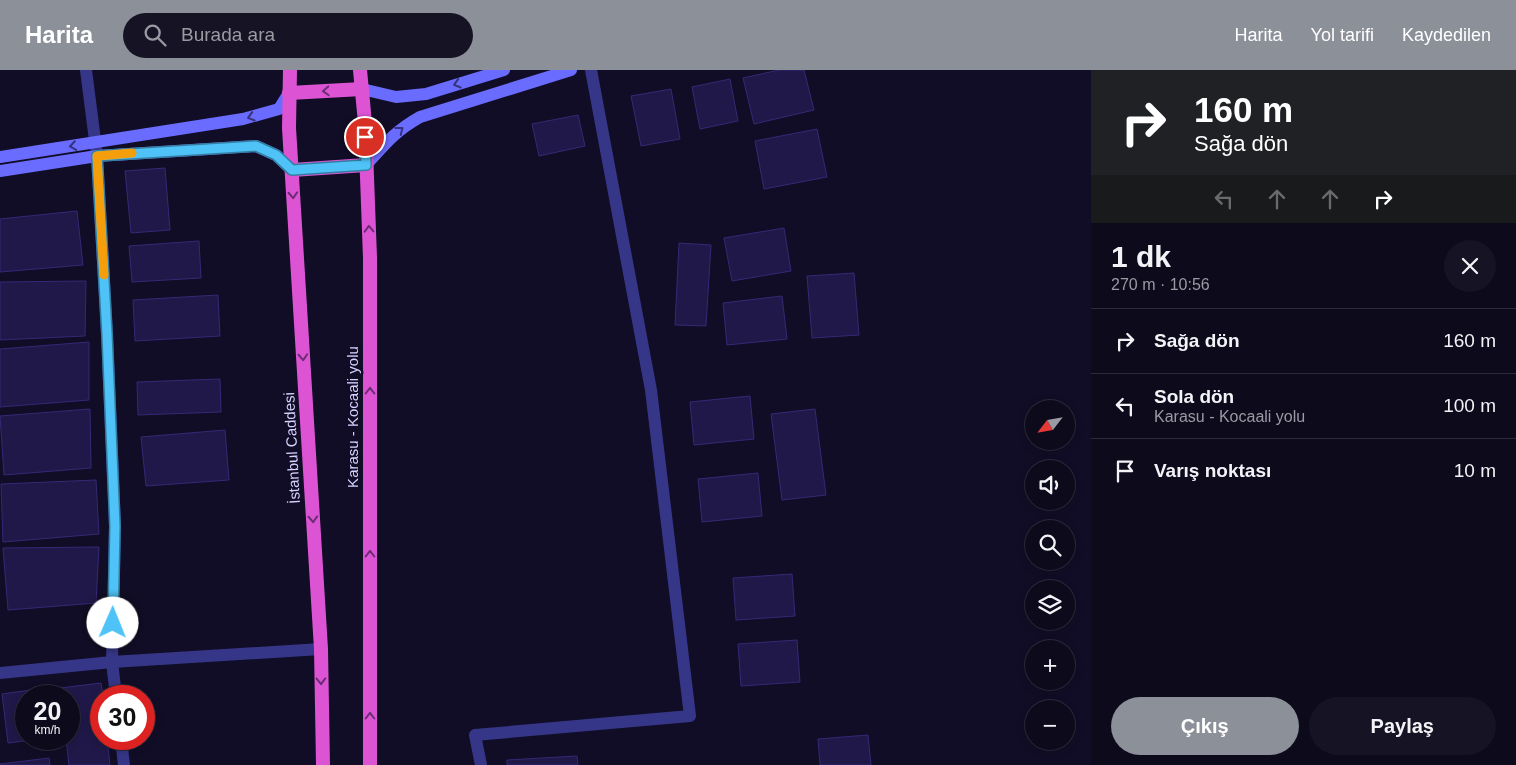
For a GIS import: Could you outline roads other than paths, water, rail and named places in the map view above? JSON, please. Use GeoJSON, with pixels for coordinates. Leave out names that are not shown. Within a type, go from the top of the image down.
{"type":"FeatureCollection","features":[{"type":"Feature","properties":{"kind":"highway"},"geometry":{"type":"LineString","coordinates":[[290,70],[290,93],[362,89]]}},
{"type":"Feature","properties":{"kind":"highway","name":"Karasu - Kocaali yolu"},"geometry":{"type":"LineString","coordinates":[[360,70],[370,258],[370,765]]}},
{"type":"Feature","properties":{"kind":"highway","name":"İstanbul Caddesi"},"geometry":{"type":"LineString","coordinates":[[290,93],[289,128],[321,649],[324,765]]}},
{"type":"Feature","properties":{"kind":"highway"},"geometry":{"type":"LineString","coordinates":[[292,170],[366,165]]}},
{"type":"Feature","properties":{"kind":"main road"},"geometry":{"type":"LineString","coordinates":[[362,89],[396,97],[426,94],[504,70]]}},
{"type":"Feature","properties":{"kind":"main road"},"geometry":{"type":"LineString","coordinates":[[366,165],[401,128],[420,118],[571,70]]}},
{"type":"Feature","properties":{"kind":"main road"},"geometry":{"type":"LineString","coordinates":[[0,158],[243,120],[279,109],[290,93]]}},
{"type":"Feature","properties":{"kind":"main road"},"geometry":{"type":"LineString","coordinates":[[0,171],[97,156],[256,146],[276,155],[292,170]]}},
{"type":"Feature","properties":{"kind":"street"},"geometry":{"type":"LineString","coordinates":[[86,70],[97,156],[107,334],[115,526],[112,662],[115,685]]}},
{"type":"Feature","properties":{"kind":"street"},"geometry":{"type":"LineString","coordinates":[[481,765],[475,735],[690,716],[651,390],[591,70]]}},
{"type":"Feature","properties":{"kind":"street"},"geometry":{"type":"LineString","coordinates":[[0,673],[112,662],[321,649]]}},
{"type":"Feature","properties":{"kind":"street"},"geometry":{"type":"LineString","coordinates":[[122,750],[124,765]]}}]}
